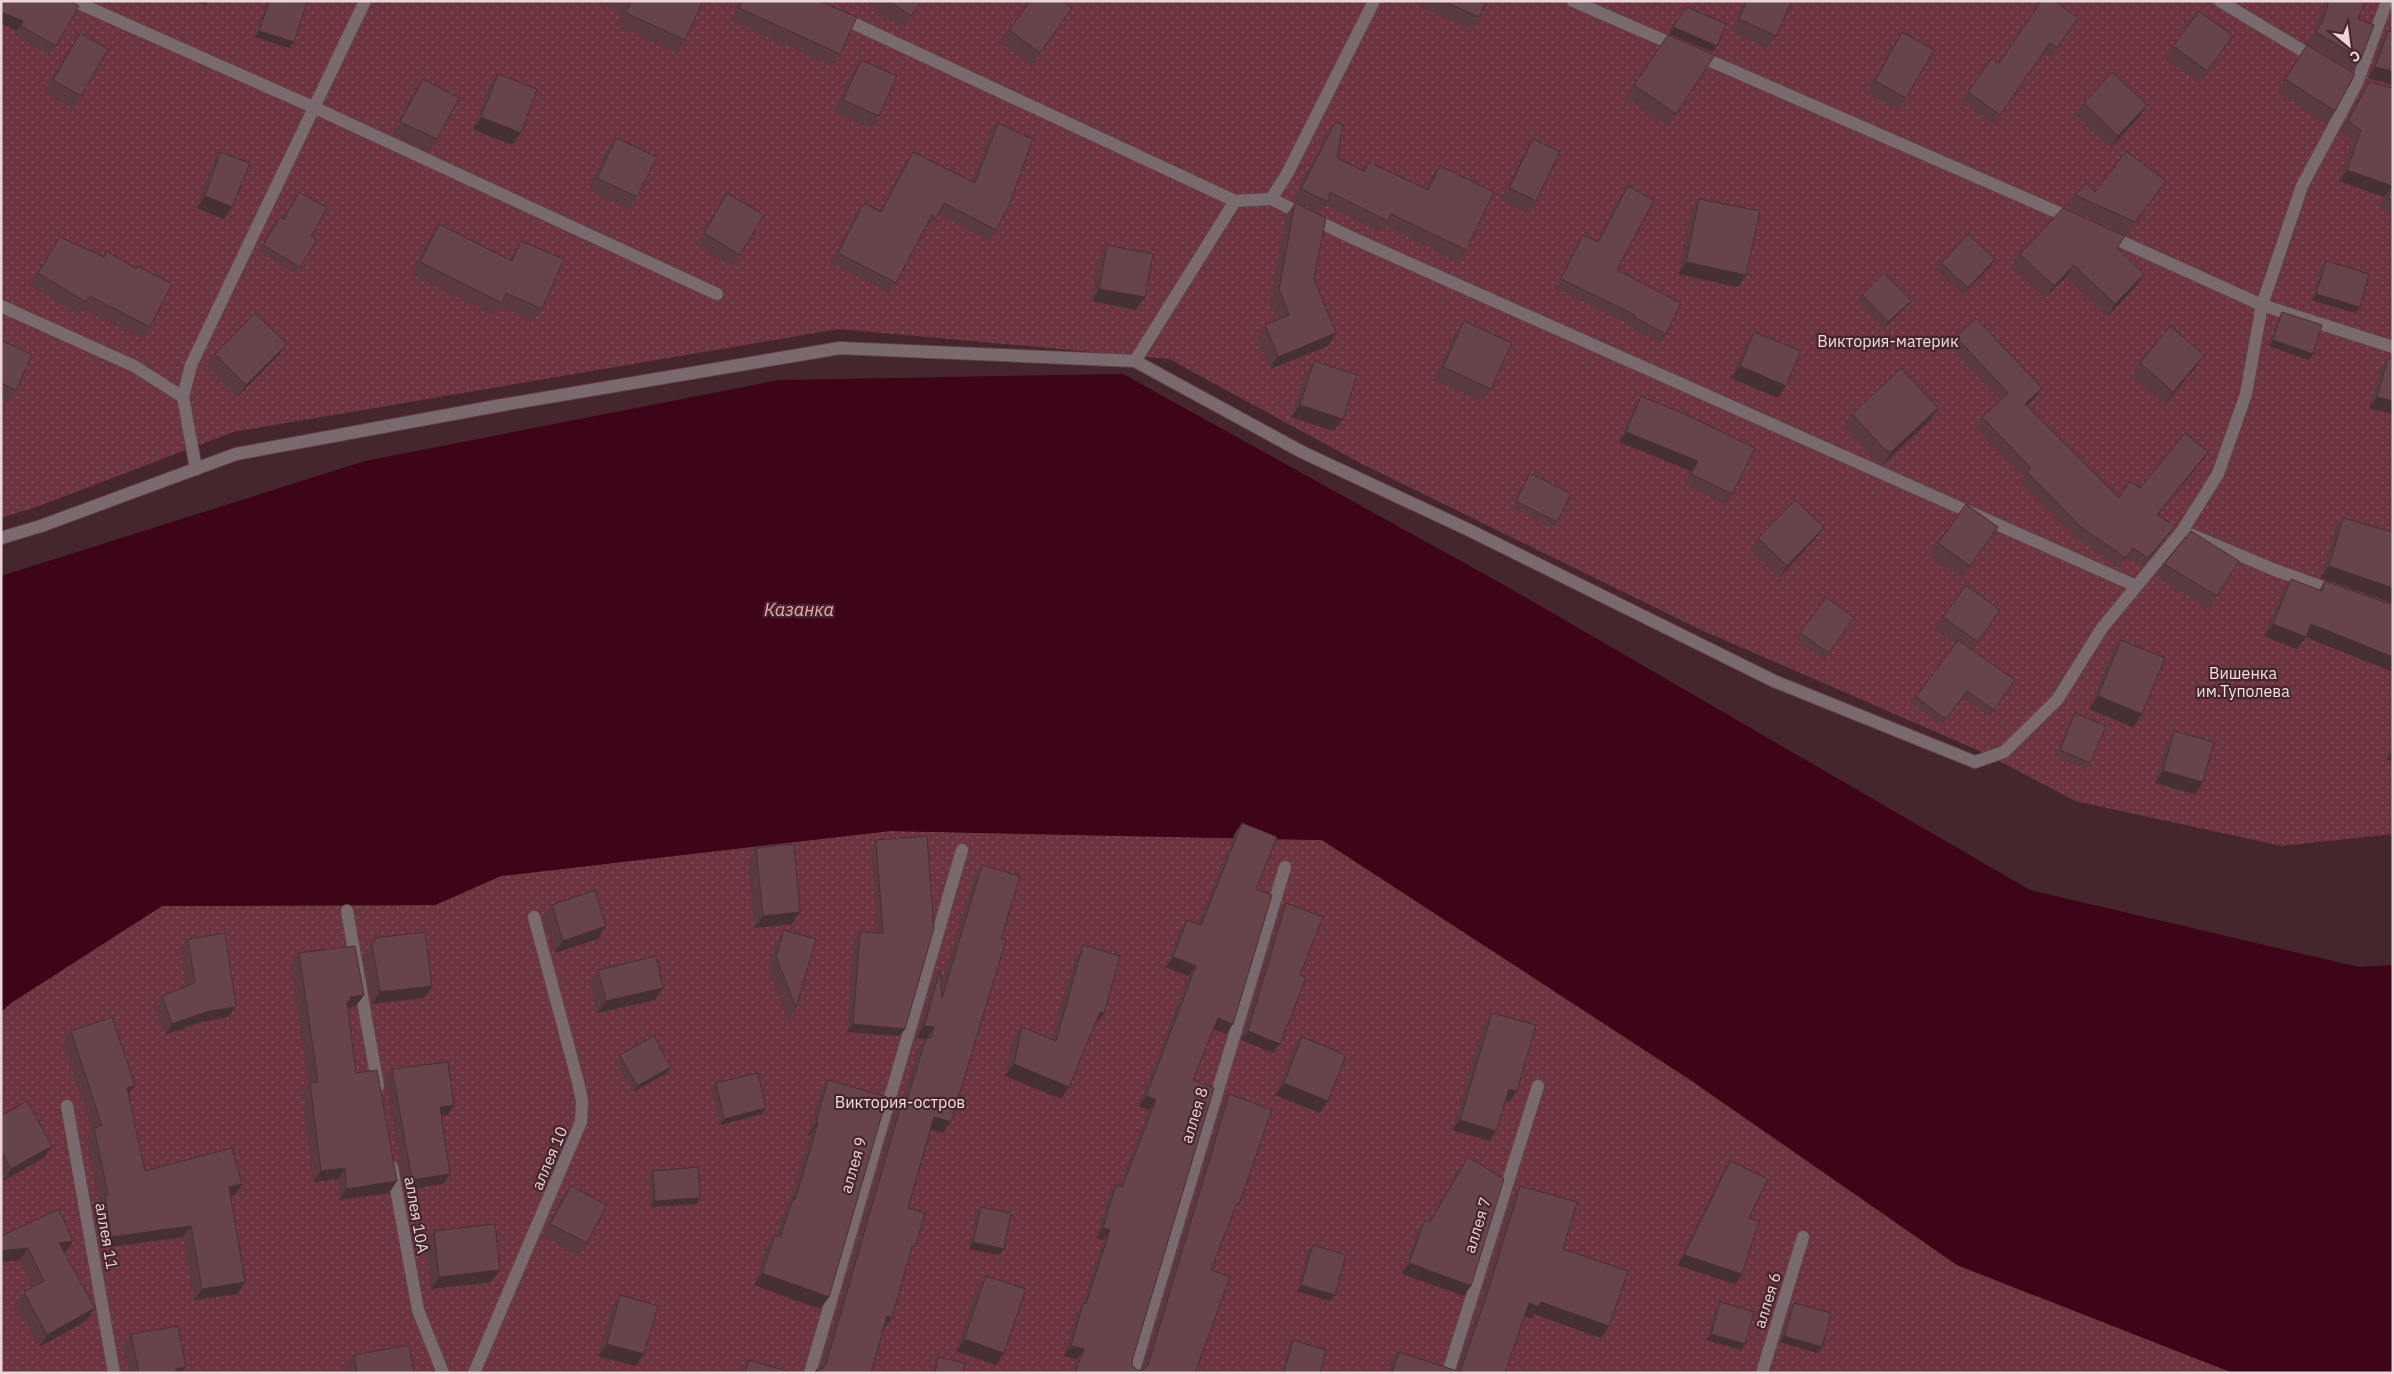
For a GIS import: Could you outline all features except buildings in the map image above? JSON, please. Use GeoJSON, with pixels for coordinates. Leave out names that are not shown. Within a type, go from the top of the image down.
{"type":"FeatureCollection","features":[{"type":"Feature","properties":{"kind":"lane"},"geometry":{"type":"LineString","coordinates":[[74,1],[313,107],[717,294]]}},
{"type":"Feature","properties":{"kind":"lane"},"geometry":{"type":"LineString","coordinates":[[196,468],[183,397],[191,365],[365,1]]}},
{"type":"Feature","properties":{"kind":"lane"},"geometry":{"type":"LineString","coordinates":[[1271,198],[1287,174],[1374,1]]}},
{"type":"Feature","properties":{"kind":"lane"},"geometry":{"type":"LineString","coordinates":[[1573,1],[2087,226],[2262,305],[2393,346]]}},
{"type":"Feature","properties":{"kind":"lane"},"geometry":{"type":"LineString","coordinates":[[2220,1],[2332,68]]}},
{"type":"Feature","properties":{"kind":"lane"},"geometry":{"type":"LineString","coordinates":[[1,538],[41,526],[236,454],[502,405],[840,348],[1135,361],[1302,452],[1469,530],[1774,681],[1975,762],[2004,752],[2057,700],[2102,628],[2182,531],[2218,474],[2246,394],[2262,305],[2302,186],[2357,82],[2387,1]]}},
{"type":"Feature","properties":{"kind":"lane"},"geometry":{"type":"LineString","coordinates":[[824,10],[1235,201],[1271,198],[1357,240],[2136,586]]}},
{"type":"Feature","properties":{"kind":"lane"},"geometry":{"type":"LineString","coordinates":[[1135,361],[1235,201]]}},
{"type":"Feature","properties":{"kind":"lane"},"geometry":{"type":"LineString","coordinates":[[1,306],[134,366],[183,397]]}},
{"type":"Feature","properties":{"kind":"lane"},"geometry":{"type":"LineString","coordinates":[[2182,531],[2275,570],[2348,596]]}},
{"type":"Feature","properties":{"kind":"lane","name":"аллея 9"},"geometry":{"type":"LineString","coordinates":[[810,1373],[962,850]]}},
{"type":"Feature","properties":{"kind":"lane","name":"аллея 8"},"geometry":{"type":"LineString","coordinates":[[1133,1373],[1285,867]]}},
{"type":"Feature","properties":{"kind":"lane"},"geometry":{"type":"LineString","coordinates":[[347,911],[380,1096]]}},
{"type":"Feature","properties":{"kind":"lane","name":"аллея 10"},"geometry":{"type":"LineString","coordinates":[[474,1373],[581,1122],[582,1101],[578,1082],[534,917]]}},
{"type":"Feature","properties":{"kind":"lane","name":"аллея 7"},"geometry":{"type":"LineString","coordinates":[[1448,1373],[1538,1086]]}},
{"type":"Feature","properties":{"kind":"lane","name":"аллея 11"},"geometry":{"type":"LineString","coordinates":[[68,1106],[114,1373]]}},
{"type":"Feature","properties":{"kind":"lane","name":"аллея 10А"},"geometry":{"type":"LineString","coordinates":[[390,1154],[418,1310],[443,1373]]}},
{"type":"Feature","properties":{"kind":"lane","name":"аллея 6"},"geometry":{"type":"LineString","coordinates":[[1762,1373],[1803,1237]]}},
{"type":"Feature","properties":{"kind":"green space","name":"Виктория-материк"},"geometry":{"type":"Polygon","coordinates":[[[1,1],[2393,1],[2393,834],[2282,846],[2075,801],[1984,753],[1699,629],[1364,465],[1169,359],[839,329],[233,432],[39,506],[1,518],[1,1]]]}},
{"type":"Feature","properties":{"kind":"green space","name":"Виктория-остров"},"geometry":{"type":"Polygon","coordinates":[[[890,831],[1322,840],[1689,1079],[1957,1265],[2233,1373],[1,1373],[1,1012],[11,1003],[162,906],[435,905],[501,876],[890,831]]]}},
{"type":"Feature","properties":{"kind":"water","name":"Казанка"},"geometry":{"type":"Polygon","coordinates":[[[1123,374],[1504,585],[2030,890],[2359,967],[2393,965],[2393,1373],[2233,1373],[1957,1265],[1689,1079],[1322,840],[890,831],[501,876],[435,905],[162,906],[11,1003],[1,1012],[1,576],[365,461],[779,380],[1123,374]]]}},
{"type":"Feature","properties":{"kind":"park label","name":"Вишенка им.Туполева"},"geometry":{"type":"Point","coordinates":[2243,682]}}]}
